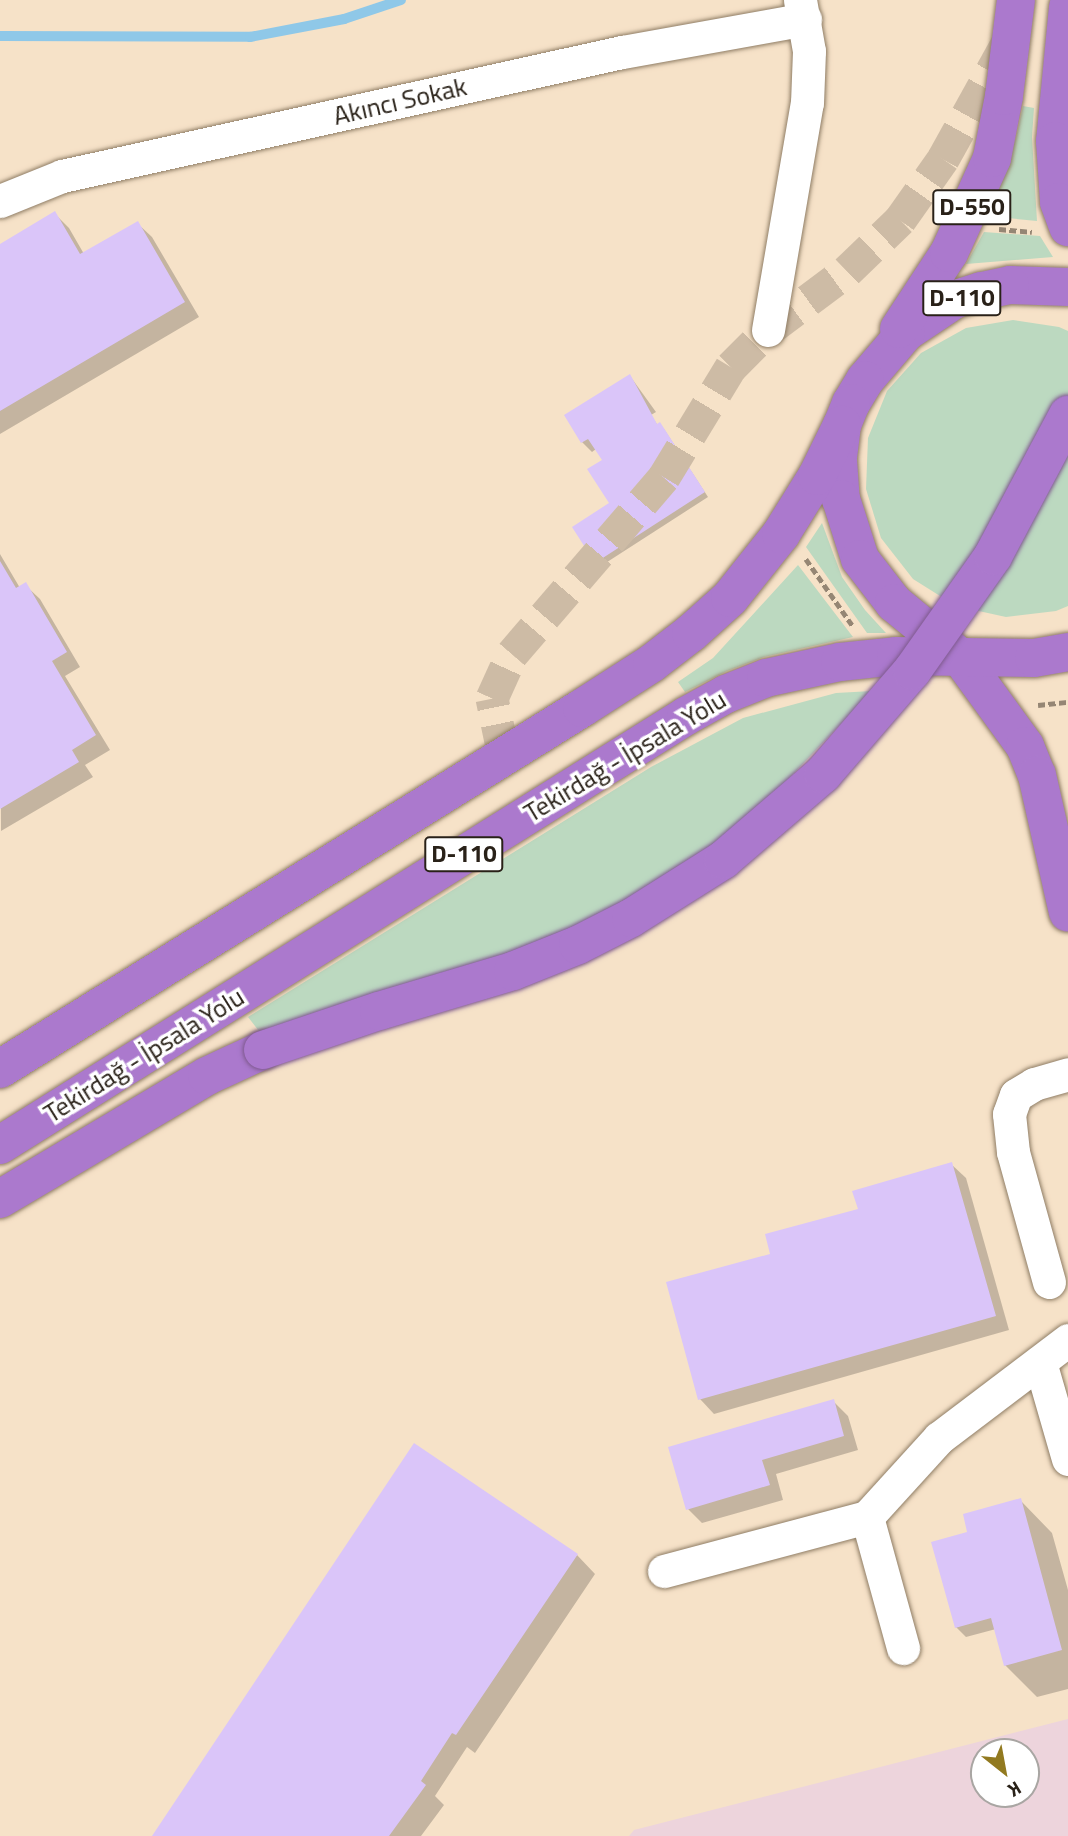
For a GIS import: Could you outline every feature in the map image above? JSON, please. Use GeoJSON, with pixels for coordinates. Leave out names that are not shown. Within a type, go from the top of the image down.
{"type":"FeatureCollection","features":[{"type":"Feature","properties":{"kind":"highway"},"geometry":{"type":"LineString","coordinates":[[1052,230],[1059,202],[1055,141],[1068,9]]}},
{"type":"Feature","properties":{"kind":"highway","name":"D-550"},"geometry":{"type":"LineString","coordinates":[[878,362],[949,253],[992,158],[1015,16]]}},
{"type":"Feature","properties":{"kind":"highway","name":"D-110"},"geometry":{"type":"LineString","coordinates":[[0,1069],[593,700],[691,633],[730,598],[781,534],[817,476],[865,380],[906,332],[954,300],[1010,285],[1068,287]]}},
{"type":"Feature","properties":{"kind":"highway"},"geometry":{"type":"LineString","coordinates":[[0,1199],[207,1076],[263,1050],[379,1011],[513,971],[578,945],[665,899],[723,860],[823,774],[912,671],[993,556],[1068,415]]}},
{"type":"Feature","properties":{"kind":"highway"},"geometry":{"type":"LineString","coordinates":[[842,425],[838,460],[841,499],[860,559],[894,603],[961,658],[1025,746],[1037,775],[1068,913]]}},
{"type":"Feature","properties":{"kind":"highway","name":"D-110"},"geometry":{"type":"LineString","coordinates":[[961,658],[1034,658],[1068,652]]}},
{"type":"Feature","properties":{"kind":"highway","name":"Tekirdağ - İpsala Yolu"},"geometry":{"type":"LineString","coordinates":[[0,1145],[686,716],[726,694],[766,678],[811,666],[896,656],[961,658]]}},
{"type":"Feature","properties":{"kind":"street","name":"Akıncı Sokak"},"geometry":{"type":"LineString","coordinates":[[0,201],[62,176],[622,51],[746,15],[802,10]]}},
{"type":"Feature","properties":{"kind":"street"},"geometry":{"type":"LineString","coordinates":[[768,330],[807,103],[809,51],[802,10]]}},
{"type":"Feature","properties":{"kind":"street"},"geometry":{"type":"LineString","coordinates":[[1049,1282],[1013,1152],[1009,1114],[1016,1095],[1034,1084],[1068,1074]]}},
{"type":"Feature","properties":{"kind":"street"},"geometry":{"type":"LineString","coordinates":[[664,1571],[867,1517],[940,1438],[1068,1340]]}},
{"type":"Feature","properties":{"kind":"street"},"geometry":{"type":"LineString","coordinates":[[1040,1362],[1068,1459]]}},
{"type":"Feature","properties":{"kind":"street"},"geometry":{"type":"LineString","coordinates":[[867,1517],[903,1648]]}},
{"type":"Feature","properties":{"kind":"path"},"geometry":{"type":"LineString","coordinates":[[997,229],[1052,230]]}},
{"type":"Feature","properties":{"kind":"path"},"geometry":{"type":"LineString","coordinates":[[802,552],[855,629]]}},
{"type":"Feature","properties":{"kind":"path"},"geometry":{"type":"LineString","coordinates":[[1034,705],[1068,702]]}},
{"type":"Feature","properties":{"kind":"shaded area"},"geometry":{"type":"Polygon","coordinates":[[[1068,1719],[1068,1836],[629,1836],[634,1830],[970,1744],[970,1808],[1040,1808],[1040,1738],[994,1738],[1068,1719]]]}},
{"type":"Feature","properties":{"kind":"green space"},"geometry":{"type":"Polygon","coordinates":[[[1023,106],[1034,108],[1032,137],[1037,221],[987,216],[1016,138],[1023,106]]]}},
{"type":"Feature","properties":{"kind":"green space"},"geometry":{"type":"Polygon","coordinates":[[[984,232],[1040,236],[1053,257],[966,264],[984,232]]]}},
{"type":"Feature","properties":{"kind":"green space"},"geometry":{"type":"Polygon","coordinates":[[[1013,320],[1059,327],[1068,331],[1068,606],[1056,611],[1006,617],[956,606],[913,579],[881,538],[866,489],[868,438],[887,391],[921,353],[966,328],[1013,320]]]}},
{"type":"Feature","properties":{"kind":"green space"},"geometry":{"type":"Polygon","coordinates":[[[822,523],[842,577],[865,610],[886,633],[867,633],[806,547],[822,523]]]}},
{"type":"Feature","properties":{"kind":"green space"},"geometry":{"type":"Polygon","coordinates":[[[798,565],[853,637],[764,657],[727,671],[685,692],[678,682],[713,658],[798,565]]]}},
{"type":"Feature","properties":{"kind":"green space"},"geometry":{"type":"Polygon","coordinates":[[[872,691],[776,792],[711,851],[537,950],[262,1035],[248,1017],[651,767],[743,718],[836,693],[872,691]]]}},
{"type":"Feature","properties":{"kind":"building"},"geometry":{"type":"Polygon","coordinates":[[[55,211],[80,254],[138,221],[185,302],[0,411],[0,244],[55,211]]]}},
{"type":"Feature","properties":{"kind":"building"},"geometry":{"type":"Polygon","coordinates":[[[630,374],[657,424],[660,422],[705,492],[595,563],[572,527],[609,503],[587,469],[602,460],[588,439],[581,443],[564,415],[630,374]]]}},
{"type":"Feature","properties":{"kind":"building"},"geometry":{"type":"Polygon","coordinates":[[[0,561],[16,588],[26,582],[67,652],[52,661],[96,735],[72,750],[79,762],[0,809],[0,561]]]}},
{"type":"Feature","properties":{"kind":"building"},"geometry":{"type":"Polygon","coordinates":[[[952,1162],[996,1316],[698,1400],[666,1282],[770,1254],[765,1234],[858,1209],[852,1191],[952,1162]]]}},
{"type":"Feature","properties":{"kind":"building"},"geometry":{"type":"Polygon","coordinates":[[[834,1399],[844,1436],[762,1460],[770,1485],[686,1510],[668,1447],[834,1399]]]}},
{"type":"Feature","properties":{"kind":"building"},"geometry":{"type":"Polygon","coordinates":[[[414,1443],[578,1554],[456,1735],[452,1733],[421,1781],[426,1785],[389,1836],[152,1836],[414,1443]]]}},
{"type":"Feature","properties":{"kind":"building"},"geometry":{"type":"Polygon","coordinates":[[[1021,1498],[1062,1650],[1004,1666],[991,1618],[955,1628],[931,1542],[967,1532],[963,1514],[1021,1498]]]}},
{"type":"Feature","properties":{"kind":"waterway"},"geometry":{"type":"LineString","coordinates":[[0,36],[250,37],[344,19],[401,0]]}},
{"type":"Feature","properties":{"kind":"tunnel"},"geometry":{"type":"LineString","coordinates":[[504,756],[492,698],[512,654],[664,477],[731,367],[768,330],[847,271],[900,220],[943,159],[1009,40]]}}]}
